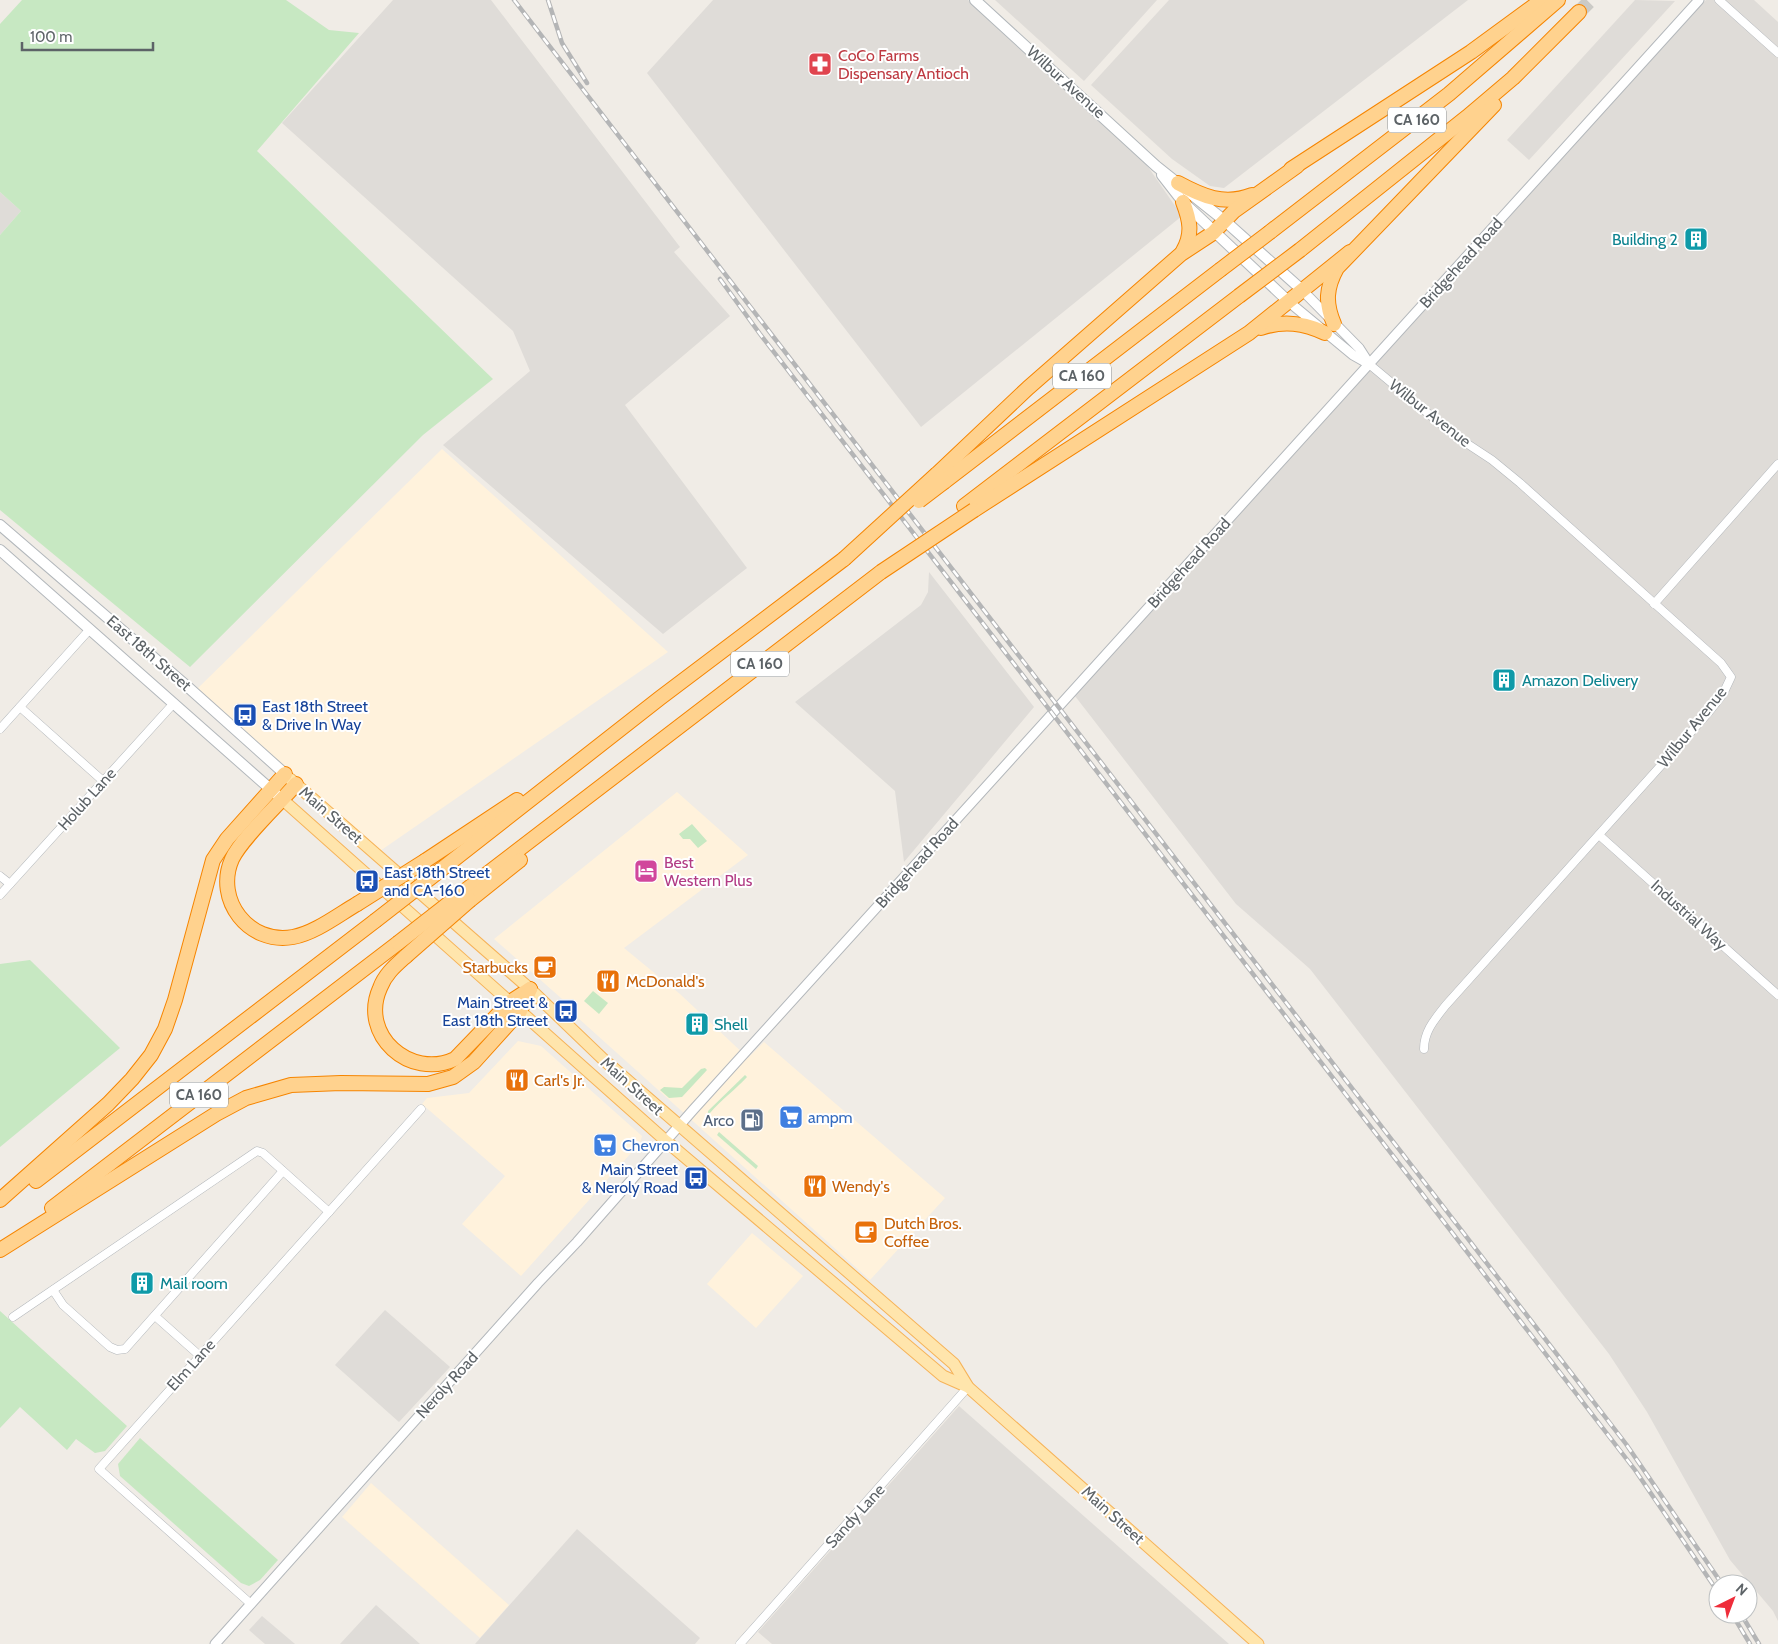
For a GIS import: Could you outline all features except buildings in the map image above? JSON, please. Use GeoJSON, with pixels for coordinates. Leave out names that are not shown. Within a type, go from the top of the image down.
{"type":"FeatureCollection","features":[{"type":"Feature","properties":{"kind":"highway"},"geometry":{"type":"LineString","coordinates":[[1178,182],[1208,197],[1230,201],[1251,195],[1471,52],[1542,0]]}},
{"type":"Feature","properties":{"kind":"highway","name":"CA 160"},"geometry":{"type":"LineString","coordinates":[[0,1208],[375,921],[660,698],[844,559],[941,478],[1220,270],[1449,94],[1558,0]]}},
{"type":"Feature","properties":{"kind":"highway","name":"CA 160"},"geometry":{"type":"LineString","coordinates":[[0,1249],[398,943],[466,897],[640,757],[881,572],[969,508],[1300,250],[1434,145],[1513,78],[1579,12]]}},
{"type":"Feature","properties":{"kind":"highway"},"geometry":{"type":"LineString","coordinates":[[969,508],[1249,333],[1302,290],[1326,274],[1350,252],[1497,101],[1513,78]]}},
{"type":"Feature","properties":{"kind":"highway"},"geometry":{"type":"LineString","coordinates":[[941,478],[1028,388],[1181,254],[1214,233],[1225,221],[1297,166]]}},
{"type":"Feature","properties":{"kind":"highway"},"geometry":{"type":"LineString","coordinates":[[1181,254],[1190,236],[1191,227],[1183,202]]}},
{"type":"Feature","properties":{"kind":"highway"},"geometry":{"type":"LineString","coordinates":[[1249,333],[1283,323],[1330,328],[1327,304],[1328,286],[1337,268],[1350,252]]}},
{"type":"Feature","properties":{"kind":"highway"},"geometry":{"type":"LineString","coordinates":[[291,779],[283,800],[233,857],[227,880],[228,891],[238,915],[247,925],[268,936],[294,937],[319,926],[357,904],[528,793],[637,708],[660,698]]}},
{"type":"Feature","properties":{"kind":"highway"},"geometry":{"type":"LineString","coordinates":[[0,1200],[108,1104],[132,1079],[151,1054],[165,1029],[175,1000],[212,860],[227,839],[272,790],[291,779]]}},
{"type":"Feature","properties":{"kind":"highway"},"geometry":{"type":"LineString","coordinates":[[466,897],[385,978],[379,989],[375,1011],[381,1034],[396,1053],[406,1059],[431,1066],[444,1064],[455,1059],[515,1006]]}},
{"type":"Feature","properties":{"kind":"highway"},"geometry":{"type":"LineString","coordinates":[[0,1249],[216,1114],[246,1098],[276,1088],[307,1084],[414,1084],[440,1082],[453,1077],[474,1062],[515,1006],[530,989]]}},
{"type":"Feature","properties":{"kind":"main road","name":"Wilbur Avenue"},"geometry":{"type":"LineString","coordinates":[[975,0],[1156,166],[1225,221],[1302,290]]}},
{"type":"Feature","properties":{"kind":"main road","name":"Wilbur Avenue"},"geometry":{"type":"LineString","coordinates":[[1156,166],[1183,202],[1289,302]]}},
{"type":"Feature","properties":{"kind":"main road","name":"East 18th Street"},"geometry":{"type":"LineString","coordinates":[[0,525],[291,779]]}},
{"type":"Feature","properties":{"kind":"main road","name":"East 18th Street"},"geometry":{"type":"LineString","coordinates":[[0,550],[283,800]]}},
{"type":"Feature","properties":{"kind":"main road","name":"Main Street"},"geometry":{"type":"LineString","coordinates":[[291,779],[530,989],[604,1060],[954,1364],[968,1387],[1258,1644]]}},
{"type":"Feature","properties":{"kind":"main road","name":"Main Street"},"geometry":{"type":"LineString","coordinates":[[283,800],[666,1141],[943,1376],[968,1387]]}},
{"type":"Feature","properties":{"kind":"street","name":"Bridgehead Road"},"geometry":{"type":"LineString","coordinates":[[679,1126],[1699,0]]}},
{"type":"Feature","properties":{"kind":"street"},"geometry":{"type":"LineString","coordinates":[[1719,0],[1778,53]]}},
{"type":"Feature","properties":{"kind":"street","name":"Wilbur Avenue"},"geometry":{"type":"LineString","coordinates":[[1302,290],[1353,355],[1369,364],[1454,435],[1492,460],[1721,663],[1730,677],[1723,694],[1708,713],[1441,1011],[1431,1024],[1424,1040],[1424,1049]]}},
{"type":"Feature","properties":{"kind":"street","name":"Wilbur Avenue"},"geometry":{"type":"LineString","coordinates":[[1289,302],[1330,328]]}},
{"type":"Feature","properties":{"kind":"street"},"geometry":{"type":"LineString","coordinates":[[1654,604],[1778,464]]}},
{"type":"Feature","properties":{"kind":"street"},"geometry":{"type":"LineString","coordinates":[[0,729],[90,629]]}},
{"type":"Feature","properties":{"kind":"street","name":"Holub Lane"},"geometry":{"type":"LineString","coordinates":[[0,895],[174,703]]}},
{"type":"Feature","properties":{"kind":"street"},"geometry":{"type":"LineString","coordinates":[[20,707],[102,781]]}},
{"type":"Feature","properties":{"kind":"street","name":"Industrial Way"},"geometry":{"type":"LineString","coordinates":[[1600,835],[1778,995]]}},
{"type":"Feature","properties":{"kind":"street"},"geometry":{"type":"LineString","coordinates":[[0,876],[10,884]]}},
{"type":"Feature","properties":{"kind":"street","name":"Elm Lane"},"geometry":{"type":"LineString","coordinates":[[251,1604],[99,1469],[421,1110]]}},
{"type":"Feature","properties":{"kind":"street","name":"Neroly Road"},"geometry":{"type":"LineString","coordinates":[[215,1644],[538,1283],[578,1242],[679,1126]]}},
{"type":"Feature","properties":{"kind":"street"},"geometry":{"type":"LineString","coordinates":[[13,1317],[250,1153],[256,1151],[263,1153],[329,1212]]}},
{"type":"Feature","properties":{"kind":"street"},"geometry":{"type":"LineString","coordinates":[[53,1290],[63,1305],[110,1347],[117,1350],[125,1349],[283,1171]]}},
{"type":"Feature","properties":{"kind":"street"},"geometry":{"type":"LineString","coordinates":[[155,1316],[200,1356]]}},
{"type":"Feature","properties":{"kind":"street","name":"Sandy Lane"},"geometry":{"type":"LineString","coordinates":[[740,1644],[968,1387]]}},
{"type":"Feature","properties":{"kind":"shaded area"},"geometry":{"type":"Polygon","coordinates":[[[393,0],[491,0],[680,247],[674,252],[730,316],[625,405],[747,568],[663,634],[443,445],[530,371],[513,331],[282,123],[393,0]]]}},
{"type":"Feature","properties":{"kind":"shaded area"},"geometry":{"type":"Polygon","coordinates":[[[713,0],[968,0],[1144,161],[1182,216],[921,427],[647,73],[713,0]]]}},
{"type":"Feature","properties":{"kind":"shaded area"},"geometry":{"type":"Polygon","coordinates":[[[995,0],[1157,0],[1084,81],[995,0]]]}},
{"type":"Feature","properties":{"kind":"shaded area"},"geometry":{"type":"Polygon","coordinates":[[[1169,0],[1468,0],[1224,188],[1210,186],[1172,159],[1091,85],[1169,0]]]}},
{"type":"Feature","properties":{"kind":"shaded area"},"geometry":{"type":"Polygon","coordinates":[[[1635,0],[1675,1],[1529,160],[1507,140],[1635,0]]]}},
{"type":"Feature","properties":{"kind":"shaded area"},"geometry":{"type":"Polygon","coordinates":[[[1706,0],[1754,0],[1778,22],[1778,1621],[1773,1611],[1758,1593],[1758,1574],[1742,1574],[1730,1560],[1647,1412],[1609,1354],[1310,969],[1236,904],[1075,696],[1706,0]]]}},
{"type":"Feature","properties":{"kind":"shaded area"},"geometry":{"type":"Polygon","coordinates":[[[0,192],[21,211],[0,235],[0,192]]]}},
{"type":"Feature","properties":{"kind":"shaded area"},"geometry":{"type":"Polygon","coordinates":[[[442,449],[668,652],[380,851],[196,690],[442,449]]]}},
{"type":"Feature","properties":{"kind":"shaded area"},"geometry":{"type":"Polygon","coordinates":[[[929,572],[1034,707],[904,862],[895,791],[795,702],[921,605],[928,592],[929,572]]]}},
{"type":"Feature","properties":{"kind":"shaded area"},"geometry":{"type":"Polygon","coordinates":[[[677,792],[748,855],[624,948],[680,994],[748,1058],[764,1042],[945,1198],[870,1280],[568,1009],[570,1006],[494,939],[677,792]]]}},
{"type":"Feature","properties":{"kind":"shaded area"},"geometry":{"type":"Polygon","coordinates":[[[518,1041],[541,1046],[642,1136],[640,1143],[521,1276],[462,1224],[505,1176],[422,1104],[427,1098],[469,1093],[518,1041]]]}},
{"type":"Feature","properties":{"kind":"shaded area"},"geometry":{"type":"Polygon","coordinates":[[[752,1233],[803,1276],[756,1328],[707,1284],[752,1233]]]}},
{"type":"Feature","properties":{"kind":"shaded area"},"geometry":{"type":"Polygon","coordinates":[[[385,1310],[450,1367],[399,1422],[335,1365],[385,1310]]]}},
{"type":"Feature","properties":{"kind":"shaded area"},"geometry":{"type":"Polygon","coordinates":[[[959,1406],[1229,1644],[772,1644],[758,1632],[959,1406]]]}},
{"type":"Feature","properties":{"kind":"shaded area"},"geometry":{"type":"Polygon","coordinates":[[[371,1483],[509,1605],[480,1638],[342,1517],[371,1483]]]}},
{"type":"Feature","properties":{"kind":"shaded area"},"geometry":{"type":"Polygon","coordinates":[[[577,1529],[700,1638],[695,1644],[475,1644],[577,1529]]]}},
{"type":"Feature","properties":{"kind":"shaded area"},"geometry":{"type":"Polygon","coordinates":[[[376,1605],[420,1644],[340,1644],[376,1605]]]}},
{"type":"Feature","properties":{"kind":"shaded area"},"geometry":{"type":"Polygon","coordinates":[[[262,1616],[295,1644],[265,1644],[249,1630],[262,1616]]]}},
{"type":"Feature","properties":{"kind":"green space"},"geometry":{"type":"Polygon","coordinates":[[[22,0],[286,0],[329,30],[359,33],[257,151],[493,379],[423,435],[190,667],[0,510],[0,235],[21,211],[0,192],[0,24],[22,0]]]}},
{"type":"Feature","properties":{"kind":"green space"},"geometry":{"type":"Polygon","coordinates":[[[692,824],[707,841],[698,848],[690,839],[683,839],[679,834],[692,824]]]}},
{"type":"Feature","properties":{"kind":"green space"},"geometry":{"type":"Polygon","coordinates":[[[30,960],[120,1048],[0,1147],[0,964],[30,960]]]}},
{"type":"Feature","properties":{"kind":"green space"},"geometry":{"type":"Polygon","coordinates":[[[593,991],[608,1003],[599,1014],[584,1001],[593,991]]]}},
{"type":"Feature","properties":{"kind":"green space"},"geometry":{"type":"Polygon","coordinates":[[[705,1068],[707,1070],[682,1097],[669,1098],[660,1090],[664,1087],[682,1088],[701,1069],[705,1068]]]}},
{"type":"Feature","properties":{"kind":"green space"},"geometry":{"type":"Polygon","coordinates":[[[745,1075],[747,1077],[710,1113],[712,1126],[709,1126],[708,1111],[745,1075]]]}},
{"type":"Feature","properties":{"kind":"green space"},"geometry":{"type":"Polygon","coordinates":[[[719,1132],[758,1166],[756,1169],[717,1135],[719,1132]]]}},
{"type":"Feature","properties":{"kind":"green space"},"geometry":{"type":"Polygon","coordinates":[[[0,1311],[127,1426],[105,1451],[95,1453],[76,1439],[67,1450],[20,1407],[0,1428],[0,1311]]]}},
{"type":"Feature","properties":{"kind":"green space"},"geometry":{"type":"Polygon","coordinates":[[[140,1438],[278,1560],[260,1580],[249,1586],[241,1583],[120,1476],[118,1464],[140,1438]]]}},
{"type":"Feature","properties":{"kind":"tunnel"},"geometry":{"type":"LineString","coordinates":[[1579,12],[1591,0]]}},
{"type":"Feature","properties":{"kind":"railway"},"geometry":{"type":"LineString","coordinates":[[514,0],[1626,1444],[1715,1574]]}},
{"type":"Feature","properties":{"kind":"railway"},"geometry":{"type":"LineString","coordinates":[[548,0],[562,43],[587,83]]}},
{"type":"Feature","properties":{"kind":"railway"},"geometry":{"type":"LineString","coordinates":[[720,279],[760,334],[1635,1470],[1708,1577]]}},
{"type":"Feature","properties":{"kind":"railway"},"geometry":{"type":"LineString","coordinates":[[1738,1624],[1750,1644]]}},
{"type":"Feature","properties":{"kind":"railway"},"geometry":{"type":"LineString","coordinates":[[1747,1624],[1759,1644]]}},
{"type":"Feature","properties":{"kind":"place","name":"CoCo Farms Dispensary Antioch"},"geometry":{"type":"Point","coordinates":[820,64]}},
{"type":"Feature","properties":{"kind":"place","name":"Building 2"},"geometry":{"type":"Point","coordinates":[1696,239]}},
{"type":"Feature","properties":{"kind":"place","name":"Amazon Delivery"},"geometry":{"type":"Point","coordinates":[1504,680]}},
{"type":"Feature","properties":{"kind":"place","name":"East 18th Street & Drive In Way"},"geometry":{"type":"Point","coordinates":[245,715]}},
{"type":"Feature","properties":{"kind":"place","name":"Best Western Plus"},"geometry":{"type":"Point","coordinates":[646,871]}},
{"type":"Feature","properties":{"kind":"place","name":"East 18th Street and CA-160"},"geometry":{"type":"Point","coordinates":[367,881]}},
{"type":"Feature","properties":{"kind":"place","name":"Starbucks"},"geometry":{"type":"Point","coordinates":[545,967]}},
{"type":"Feature","properties":{"kind":"place","name":"McDonald's"},"geometry":{"type":"Point","coordinates":[608,981]}},
{"type":"Feature","properties":{"kind":"place","name":"Main Street & East 18th Street"},"geometry":{"type":"Point","coordinates":[566,1011]}},
{"type":"Feature","properties":{"kind":"place","name":"Shell"},"geometry":{"type":"Point","coordinates":[697,1024]}},
{"type":"Feature","properties":{"kind":"place","name":"Carl's Jr."},"geometry":{"type":"Point","coordinates":[517,1080]}},
{"type":"Feature","properties":{"kind":"place","name":"ampm"},"geometry":{"type":"Point","coordinates":[791,1117]}},
{"type":"Feature","properties":{"kind":"place","name":"Arco"},"geometry":{"type":"Point","coordinates":[752,1120]}},
{"type":"Feature","properties":{"kind":"place","name":"Chevron"},"geometry":{"type":"Point","coordinates":[605,1145]}},
{"type":"Feature","properties":{"kind":"place","name":"Main Street & Neroly Road"},"geometry":{"type":"Point","coordinates":[696,1178]}},
{"type":"Feature","properties":{"kind":"place","name":"Wendy's"},"geometry":{"type":"Point","coordinates":[815,1186]}},
{"type":"Feature","properties":{"kind":"place","name":"Dutch Bros. Coffee"},"geometry":{"type":"Point","coordinates":[866,1232]}},
{"type":"Feature","properties":{"kind":"place","name":"Mail room"},"geometry":{"type":"Point","coordinates":[142,1283]}}]}
